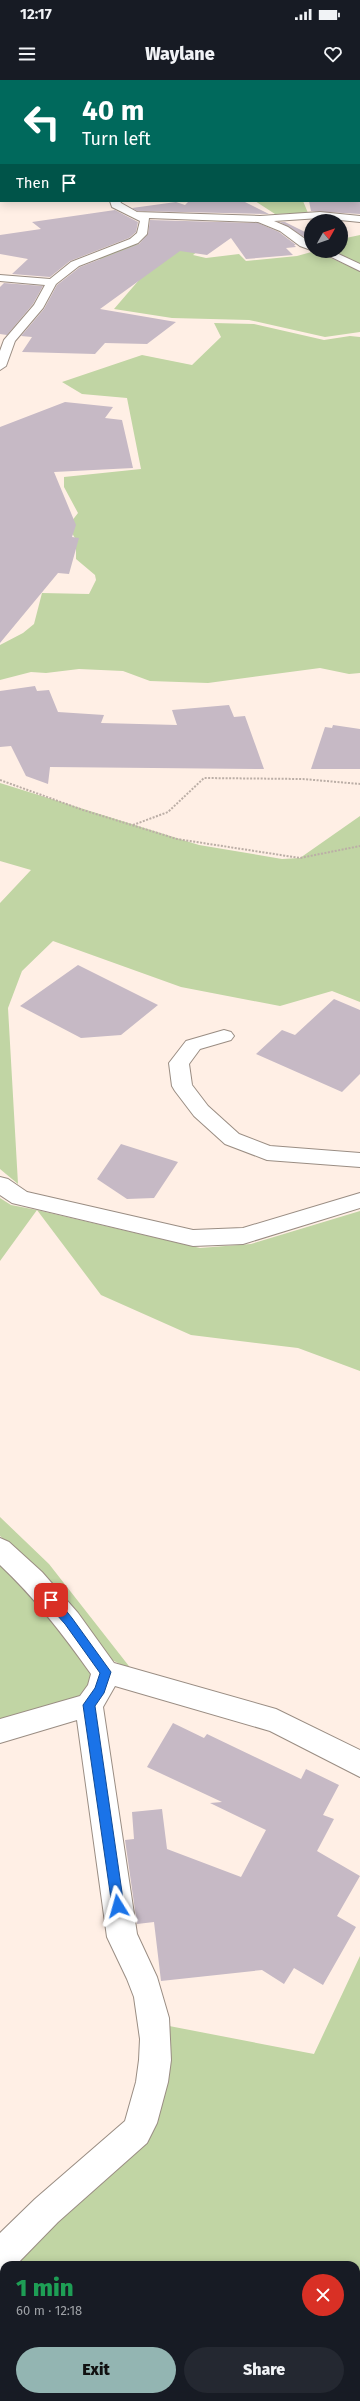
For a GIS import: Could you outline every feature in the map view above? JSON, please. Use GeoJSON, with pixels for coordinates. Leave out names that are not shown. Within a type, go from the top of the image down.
{"type":"FeatureCollection","features":[{"type":"Feature","properties":{"kind":"street"},"geometry":{"type":"LineString","coordinates":[[0,366],[10,340],[39,306],[52,282],[75,264],[134,241],[142,234],[145,227],[145,220],[138,215],[116,205],[116,202]]}},
{"type":"Feature","properties":{"kind":"street"},"geometry":{"type":"LineString","coordinates":[[138,215],[259,219],[320,215],[360,219]]}},
{"type":"Feature","properties":{"kind":"street"},"geometry":{"type":"LineString","coordinates":[[259,219],[284,229],[304,244]]}},
{"type":"Feature","properties":{"kind":"street"},"geometry":{"type":"LineString","coordinates":[[339,258],[360,268]]}},
{"type":"Feature","properties":{"kind":"street"},"geometry":{"type":"LineString","coordinates":[[0,278],[52,282]]}},
{"type":"Feature","properties":{"kind":"street"},"geometry":{"type":"LineString","coordinates":[[224,1036],[193,1045],[179,1063],[182,1086],[200,1111],[232,1139],[267,1153],[360,1160]]}},
{"type":"Feature","properties":{"kind":"street"},"geometry":{"type":"LineString","coordinates":[[0,1184],[20,1198],[193,1238],[243,1236],[360,1200]]}},
{"type":"Feature","properties":{"kind":"street"},"geometry":{"type":"LineString","coordinates":[[0,1549],[33,1580],[69,1621],[105,1672],[276,1721],[360,1764]]}},
{"type":"Feature","properties":{"kind":"street"},"geometry":{"type":"LineString","coordinates":[[0,1731],[89,1705],[100,1690],[105,1672]]}},
{"type":"Feature","properties":{"kind":"street"},"geometry":{"type":"LineString","coordinates":[[0,2258],[22,2232],[137,2131],[152,2087],[156,2055],[155,2025],[149,1993],[139,1963],[122,1936],[89,1705]]}},
{"type":"Feature","properties":{"kind":"path"},"geometry":{"type":"LineString","coordinates":[[132,825],[168,812],[204,778],[303,779],[360,784]]}},
{"type":"Feature","properties":{"kind":"path"},"geometry":{"type":"LineString","coordinates":[[0,780],[83,810],[177,839],[300,858],[360,846]]}},
{"type":"Feature","properties":{"kind":"green space"},"geometry":{"type":"Polygon","coordinates":[[[257,202],[303,202],[308,213],[275,214],[257,202]]]}},
{"type":"Feature","properties":{"kind":"green space"},"geometry":{"type":"Polygon","coordinates":[[[360,235],[360,266],[344,258],[348,258],[348,238],[360,235]]]}},
{"type":"Feature","properties":{"kind":"green space"},"geometry":{"type":"Polygon","coordinates":[[[135,244],[198,251],[193,255],[206,258],[239,254],[246,261],[304,254],[304,258],[331,258],[360,271],[360,332],[325,337],[249,320],[172,318],[114,309],[139,280],[128,267],[96,258],[135,244]]]}},
{"type":"Feature","properties":{"kind":"green space"},"geometry":{"type":"Polygon","coordinates":[[[214,323],[254,324],[324,340],[350,336],[360,337],[360,673],[349,674],[320,668],[208,683],[150,681],[123,671],[79,669],[46,673],[31,672],[0,680],[0,645],[23,633],[34,624],[42,593],[89,594],[96,580],[95,575],[76,559],[76,540],[68,526],[78,513],[64,487],[64,477],[141,469],[127,398],[82,394],[62,382],[142,355],[192,365],[221,337],[214,323]]]}},
{"type":"Feature","properties":{"kind":"green space"},"geometry":{"type":"Polygon","coordinates":[[[0,783],[199,845],[282,859],[300,858],[360,816],[360,1002],[332,991],[280,1006],[181,987],[53,941],[22,971],[8,1008],[18,1184],[0,1169],[0,903],[31,870],[0,861],[0,783]]]}},
{"type":"Feature","properties":{"kind":"green space"},"geometry":{"type":"Polygon","coordinates":[[[0,1198],[11,1205],[37,1210],[0,1261],[0,1198]]]}},
{"type":"Feature","properties":{"kind":"green space"},"geometry":{"type":"Polygon","coordinates":[[[37,1210],[200,1248],[251,1244],[360,1211],[360,1371],[298,1348],[191,1335],[101,1295],[37,1210]]]}},
{"type":"Feature","properties":{"kind":"green space"},"geometry":{"type":"Polygon","coordinates":[[[0,1517],[49,1564],[132,1670],[108,1658],[46,1580],[0,1536],[0,1517]]]}},
{"type":"Feature","properties":{"kind":"green space"},"geometry":{"type":"Polygon","coordinates":[[[0,1562],[50,1612],[95,1679],[79,1697],[0,1726],[0,1562]]]}},
{"type":"Feature","properties":{"kind":"green space"},"geometry":{"type":"Polygon","coordinates":[[[360,1956],[360,2261],[0,2261],[0,2241],[118,2132],[140,2097],[164,2025],[314,2054],[360,1956]]]}},
{"type":"Feature","properties":{"kind":"building"},"geometry":{"type":"Polygon","coordinates":[[[176,202],[185,205],[188,202],[245,202],[269,214],[137,211],[132,208],[176,202]]]}},
{"type":"Feature","properties":{"kind":"building"},"geometry":{"type":"Polygon","coordinates":[[[309,202],[360,202],[360,214],[311,211],[309,202]]]}},
{"type":"Feature","properties":{"kind":"building"},"geometry":{"type":"Polygon","coordinates":[[[115,210],[138,222],[136,232],[129,238],[70,261],[50,277],[12,274],[28,259],[0,254],[0,235],[41,229],[32,222],[115,210]]]}},
{"type":"Feature","properties":{"kind":"building"},"geometry":{"type":"Polygon","coordinates":[[[150,220],[258,223],[279,232],[296,245],[294,245],[296,247],[286,248],[293,255],[246,259],[231,238],[207,255],[180,251],[100,309],[176,322],[147,344],[105,343],[95,354],[22,352],[32,337],[21,336],[44,309],[57,285],[80,267],[139,244],[148,234],[150,220]]]}},
{"type":"Feature","properties":{"kind":"building"},"geometry":{"type":"Polygon","coordinates":[[[280,222],[285,222],[304,232],[304,237],[280,222]]]}},
{"type":"Feature","properties":{"kind":"building"},"geometry":{"type":"Polygon","coordinates":[[[4,283],[43,286],[33,304],[7,335],[0,334],[0,287],[4,283]]]}},
{"type":"Feature","properties":{"kind":"building"},"geometry":{"type":"Polygon","coordinates":[[[65,402],[113,407],[105,418],[122,420],[133,468],[54,472],[76,525],[72,537],[79,538],[69,574],[58,573],[0,643],[0,427],[65,402]]]}},
{"type":"Feature","properties":{"kind":"building"},"geometry":{"type":"Polygon","coordinates":[[[35,686],[37,691],[49,690],[58,712],[104,715],[101,723],[177,725],[172,710],[229,705],[234,717],[245,716],[264,769],[50,767],[48,784],[26,776],[11,746],[0,747],[0,691],[35,686]]]}},
{"type":"Feature","properties":{"kind":"building"},"geometry":{"type":"Polygon","coordinates":[[[333,725],[360,729],[360,769],[311,769],[325,727],[332,728],[333,725]]]}},
{"type":"Feature","properties":{"kind":"building"},"geometry":{"type":"Polygon","coordinates":[[[78,965],[158,1005],[121,1035],[81,1038],[20,1006],[78,965]]]}},
{"type":"Feature","properties":{"kind":"building"},"geometry":{"type":"Polygon","coordinates":[[[334,999],[360,1010],[360,1074],[342,1092],[256,1054],[282,1030],[295,1035],[334,999]]]}},
{"type":"Feature","properties":{"kind":"building"},"geometry":{"type":"Polygon","coordinates":[[[121,1144],[178,1162],[154,1198],[127,1199],[97,1179],[121,1144]]]}},
{"type":"Feature","properties":{"kind":"building"},"geometry":{"type":"Polygon","coordinates":[[[173,1723],[204,1738],[207,1734],[301,1779],[306,1769],[339,1785],[323,1815],[334,1819],[317,1851],[360,1876],[337,1916],[356,1927],[323,1985],[294,1968],[284,1984],[262,1970],[161,1981],[154,1922],[137,1924],[125,1840],[134,1839],[132,1812],[162,1809],[167,1849],[241,1877],[266,1830],[210,1803],[222,1802],[147,1767],[173,1723]]]}},
{"type":"Feature","properties":{"kind":"route"},"geometry":{"type":"LineString","coordinates":[[51,1600],[69,1621],[105,1672],[100,1690],[89,1705],[118,1906]]}}]}
